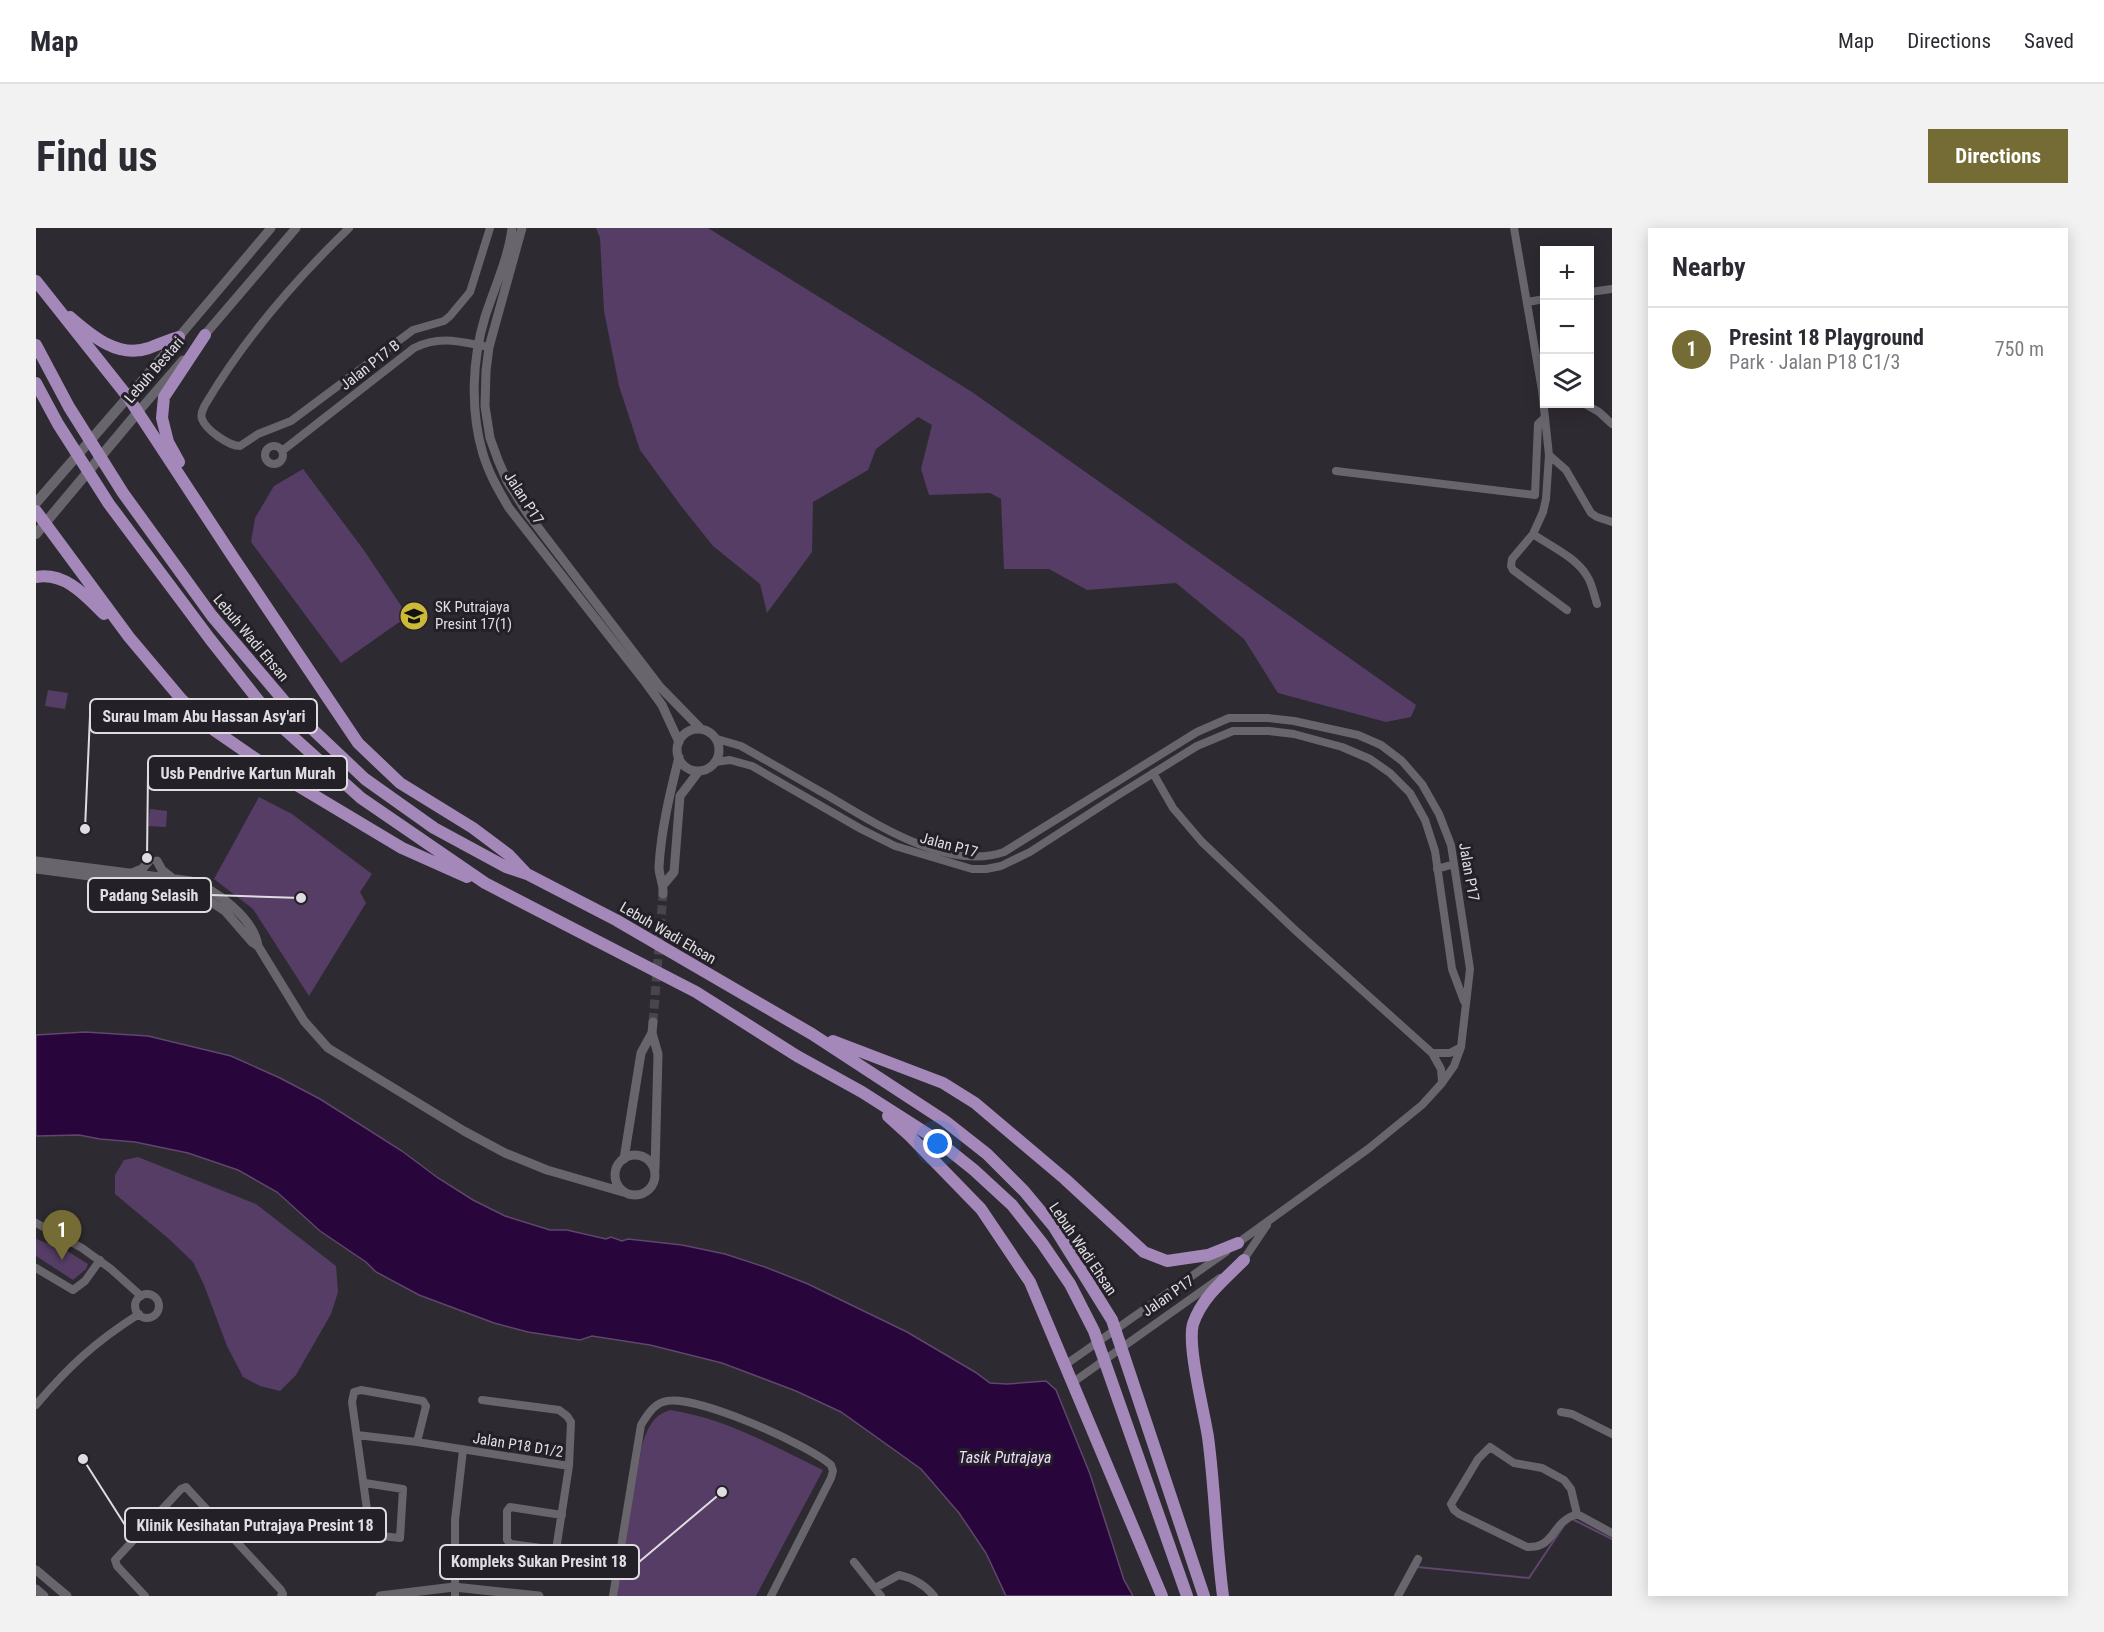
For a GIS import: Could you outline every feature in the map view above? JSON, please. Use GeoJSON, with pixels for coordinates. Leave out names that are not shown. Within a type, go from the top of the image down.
{"type":"FeatureCollection","features":[{"type":"Feature","properties":{"kind":"main road"},"geometry":{"type":"LineString","coordinates":[[36,281],[128,397],[358,743],[400,783],[473,828],[509,855],[527,874]]}},
{"type":"Feature","properties":{"kind":"main road"},"geometry":{"type":"LineString","coordinates":[[45,294],[92,336],[119,349],[132,351],[147,349],[179,337]]}},
{"type":"Feature","properties":{"kind":"main road"},"geometry":{"type":"LineString","coordinates":[[204,335],[164,398],[162,418],[168,442],[233,558]]}},
{"type":"Feature","properties":{"kind":"main road","name":"Lebuh Wadi Ehsan"},"geometry":{"type":"LineString","coordinates":[[36,345],[69,407],[123,493],[212,616],[290,708],[365,778],[434,828],[506,867],[527,874],[616,920],[812,1034],[945,1121],[987,1154],[1024,1191],[1054,1227],[1112,1320],[1204,1596]]}},
{"type":"Feature","properties":{"kind":"main road","name":"Lebuh Wadi Ehsan"},"geometry":{"type":"LineString","coordinates":[[36,383],[58,424],[109,504],[210,639],[273,719],[361,798],[485,883],[696,992],[797,1056],[861,1092],[934,1138],[1012,1205],[1070,1284],[1094,1332],[1187,1596]]}},
{"type":"Feature","properties":{"kind":"main road","name":"Lebuh Bestari"},"geometry":{"type":"LineString","coordinates":[[36,503],[128,397]]}},
{"type":"Feature","properties":{"kind":"main road","name":"Lebuh Bestari"},"geometry":{"type":"LineString","coordinates":[[36,534],[138,412]]}},
{"type":"Feature","properties":{"kind":"main road"},"geometry":{"type":"LineString","coordinates":[[36,511],[129,638],[182,700],[214,730],[275,772],[402,848],[452,872],[485,883]]}},
{"type":"Feature","properties":{"kind":"main road"},"geometry":{"type":"LineString","coordinates":[[36,578],[55,578],[78,589],[129,638]]}},
{"type":"Feature","properties":{"kind":"main road"},"geometry":{"type":"LineString","coordinates":[[812,1034],[943,1083],[975,1103],[1065,1179],[1144,1252],[1167,1261],[1208,1255],[1238,1243]]}},
{"type":"Feature","properties":{"kind":"main road"},"geometry":{"type":"LineString","coordinates":[[861,1092],[910,1136],[981,1209],[1030,1282],[1162,1596]]}},
{"type":"Feature","properties":{"kind":"main road"},"geometry":{"type":"LineString","coordinates":[[1223,1596],[1216,1544],[1208,1438],[1191,1336],[1197,1315],[1212,1292],[1244,1260]]}},
{"type":"Feature","properties":{"kind":"street","name":"Lebuh Bestari"},"geometry":{"type":"LineString","coordinates":[[128,397],[271,228]]}},
{"type":"Feature","properties":{"kind":"street","name":"Lebuh Bestari"},"geometry":{"type":"LineString","coordinates":[[138,412],[296,228]]}},
{"type":"Feature","properties":{"kind":"street"},"geometry":{"type":"LineString","coordinates":[[348,228],[250,336],[202,411],[202,419],[207,426],[233,446],[240,447],[267,431],[291,421],[413,330],[440,322],[450,316],[470,292],[490,228]]}},
{"type":"Feature","properties":{"kind":"street","name":"Jalan P17"},"geometry":{"type":"LineString","coordinates":[[512,228],[478,345],[475,375],[476,416],[482,452],[496,487],[509,508],[652,690],[662,705],[679,742]]}},
{"type":"Feature","properties":{"kind":"street","name":"Jalan P17"},"geometry":{"type":"LineString","coordinates":[[522,228],[489,347],[485,406],[490,438],[507,481],[527,513],[660,687],[701,729]]}},
{"type":"Feature","properties":{"kind":"street"},"geometry":{"type":"LineString","coordinates":[[1514,228],[1540,372]]}},
{"type":"Feature","properties":{"kind":"street"},"geometry":{"type":"LineString","coordinates":[[1594,291],[1612,289]]}},
{"type":"Feature","properties":{"kind":"street"},"geometry":{"type":"LineString","coordinates":[[1528,302],[1540,300]]}},
{"type":"Feature","properties":{"kind":"street","name":"Jalan P17 B"},"geometry":{"type":"LineString","coordinates":[[282,451],[414,348],[438,339],[489,347]]}},
{"type":"Feature","properties":{"kind":"street"},"geometry":{"type":"LineString","coordinates":[[358,371],[367,384]]}},
{"type":"Feature","properties":{"kind":"street"},"geometry":{"type":"LineString","coordinates":[[1544,408],[1549,455],[1546,499],[1533,534],[1512,560],[1511,566],[1567,610]]}},
{"type":"Feature","properties":{"kind":"street"},"geometry":{"type":"LineString","coordinates":[[1592,408],[1612,424]]}},
{"type":"Feature","properties":{"kind":"street"},"geometry":{"type":"LineString","coordinates":[[1336,471],[1534,495],[1538,424],[1545,417]]}},
{"type":"Feature","properties":{"kind":"street"},"geometry":{"type":"LineString","coordinates":[[267,431],[272,446]]}},
{"type":"Feature","properties":{"kind":"street"},"geometry":{"type":"LineString","coordinates":[[272,446],[282,451],[282,460],[278,464],[266,461],[267,449],[272,446]]}},
{"type":"Feature","properties":{"kind":"street"},"geometry":{"type":"LineString","coordinates":[[1549,455],[1566,470],[1591,513],[1612,522]]}},
{"type":"Feature","properties":{"kind":"street"},"geometry":{"type":"LineString","coordinates":[[1533,534],[1584,571],[1589,578],[1597,604]]}},
{"type":"Feature","properties":{"kind":"street"},"geometry":{"type":"LineString","coordinates":[[1229,718],[1233,731]]}},
{"type":"Feature","properties":{"kind":"street","name":"Jalan P17"},"geometry":{"type":"LineString","coordinates":[[717,739],[741,746],[903,838],[956,854],[979,857],[1004,852],[1197,732],[1229,718],[1294,720],[1358,735],[1381,745],[1402,761],[1422,784],[1439,814],[1451,845],[1470,969],[1461,1047],[1454,1066],[1422,1105],[1368,1149],[1269,1222],[1065,1365]]}},
{"type":"Feature","properties":{"kind":"street"},"geometry":{"type":"LineString","coordinates":[[701,729],[710,732],[717,739],[719,749],[715,762],[699,771],[683,790],[678,803],[674,872],[664,889],[659,870],[669,794],[679,757],[679,742],[687,732],[701,729]]}},
{"type":"Feature","properties":{"kind":"street","name":"Jalan P17"},"geometry":{"type":"LineString","coordinates":[[715,762],[730,760],[752,765],[861,829],[895,846],[972,869],[986,869],[1017,860],[1197,746],[1233,731],[1249,729],[1294,734],[1342,747],[1370,759],[1390,773],[1410,793],[1425,820],[1435,851],[1452,969],[1465,1002]]}},
{"type":"Feature","properties":{"kind":"street"},"geometry":{"type":"LineString","coordinates":[[679,757],[687,767],[699,771]]}},
{"type":"Feature","properties":{"kind":"street"},"geometry":{"type":"LineString","coordinates":[[1153,773],[1173,808],[1202,842],[1295,930],[1432,1053],[1441,1070],[1442,1083]]}},
{"type":"Feature","properties":{"kind":"street"},"geometry":{"type":"LineString","coordinates":[[36,861],[132,873],[190,891],[207,898],[225,911],[258,946]]}},
{"type":"Feature","properties":{"kind":"street"},"geometry":{"type":"LineString","coordinates":[[132,873],[153,861],[171,877]]}},
{"type":"Feature","properties":{"kind":"street"},"geometry":{"type":"LineString","coordinates":[[1437,869],[1454,864]]}},
{"type":"Feature","properties":{"kind":"street"},"geometry":{"type":"LineString","coordinates":[[36,869],[151,880],[171,877],[191,881],[220,896],[245,921],[304,1021],[328,1048],[480,1140],[547,1170],[639,1195],[650,1190],[655,1179],[658,1054],[652,1033],[653,1022]]}},
{"type":"Feature","properties":{"kind":"street"},"geometry":{"type":"LineString","coordinates":[[624,1159],[641,1053],[652,1033]]}},
{"type":"Feature","properties":{"kind":"street"},"geometry":{"type":"LineString","coordinates":[[1432,1053],[1450,1053],[1461,1047]]}},
{"type":"Feature","properties":{"kind":"street"},"geometry":{"type":"LineString","coordinates":[[597,1184],[608,1178],[624,1159],[636,1155],[648,1159],[655,1169]]}},
{"type":"Feature","properties":{"kind":"street"},"geometry":{"type":"LineString","coordinates":[[617,1167],[617,1183],[623,1192]]}},
{"type":"Feature","properties":{"kind":"street","name":"Jalan P17"},"geometry":{"type":"LineString","coordinates":[[1072,1383],[1244,1260],[1269,1222]]}},
{"type":"Feature","properties":{"kind":"street"},"geometry":{"type":"LineString","coordinates":[[36,1223],[100,1260],[141,1296]]}},
{"type":"Feature","properties":{"kind":"street"},"geometry":{"type":"LineString","coordinates":[[36,1268],[74,1290],[85,1281],[100,1260]]}},
{"type":"Feature","properties":{"kind":"street"},"geometry":{"type":"LineString","coordinates":[[147,1294],[154,1296],[159,1308],[156,1315],[149,1318],[139,1314],[136,1302],[141,1296],[147,1294]]}},
{"type":"Feature","properties":{"kind":"street"},"geometry":{"type":"LineString","coordinates":[[36,1405],[92,1346],[139,1314]]}},
{"type":"Feature","properties":{"kind":"street"},"geometry":{"type":"LineString","coordinates":[[365,1484],[403,1489],[400,1538],[372,1535],[352,1396],[354,1392],[361,1390],[423,1401],[426,1406],[417,1442]]}},
{"type":"Feature","properties":{"kind":"street","name":"Jalan P18 D1/2"},"geometry":{"type":"LineString","coordinates":[[482,1400],[559,1410],[571,1422],[568,1466],[562,1515],[556,1550],[511,1545],[507,1540],[507,1511],[510,1507],[562,1515]]}},
{"type":"Feature","properties":{"kind":"street"},"geometry":{"type":"LineString","coordinates":[[613,1596],[641,1425],[654,1408],[663,1402],[673,1400],[712,1409],[753,1423],[831,1465],[833,1471],[831,1478],[771,1596]]}},
{"type":"Feature","properties":{"kind":"street"},"geometry":{"type":"LineString","coordinates":[[1561,1412],[1572,1414],[1612,1434]]}},
{"type":"Feature","properties":{"kind":"street","name":"Jalan P18 D1/2"},"geometry":{"type":"LineString","coordinates":[[357,1435],[568,1466]]}},
{"type":"Feature","properties":{"kind":"street"},"geometry":{"type":"LineString","coordinates":[[1577,1514],[1562,1521],[1545,1544],[1537,1548],[1527,1548],[1459,1514],[1451,1504],[1478,1459],[1490,1447],[1514,1463],[1542,1468],[1564,1480],[1571,1489],[1577,1514],[1612,1533]]}},
{"type":"Feature","properties":{"kind":"street"},"geometry":{"type":"LineString","coordinates":[[454,1591],[455,1520],[463,1450]]}},
{"type":"Feature","properties":{"kind":"street"},"geometry":{"type":"LineString","coordinates":[[145,1596],[117,1566],[116,1557],[181,1489],[186,1487],[281,1590],[283,1594],[281,1596]]}},
{"type":"Feature","properties":{"kind":"street"},"geometry":{"type":"LineString","coordinates":[[1398,1596],[1418,1559]]}},
{"type":"Feature","properties":{"kind":"street"},"geometry":{"type":"LineString","coordinates":[[854,1562],[881,1596]]}},
{"type":"Feature","properties":{"kind":"street"},"geometry":{"type":"LineString","coordinates":[[36,1570],[67,1596]]}},
{"type":"Feature","properties":{"kind":"street"},"geometry":{"type":"LineString","coordinates":[[875,1588],[899,1575],[919,1582],[934,1596]]}},
{"type":"Feature","properties":{"kind":"street"},"geometry":{"type":"LineString","coordinates":[[132,1594],[136,1586]]}},
{"type":"Feature","properties":{"kind":"street"},"geometry":{"type":"LineString","coordinates":[[36,1589],[44,1596]]}},
{"type":"Feature","properties":{"kind":"street"},"geometry":{"type":"LineString","coordinates":[[380,1596],[454,1591],[539,1596]]}},
{"type":"Feature","properties":{"kind":"shaded area"},"geometry":{"type":"Polygon","coordinates":[[[596,228],[708,228],[972,392],[1416,705],[1411,717],[1386,722],[1278,693],[1244,639],[1176,583],[1087,590],[1049,569],[1004,569],[1001,499],[990,493],[929,495],[921,469],[932,425],[918,417],[876,449],[868,470],[813,502],[812,552],[767,613],[760,584],[713,546],[640,450],[619,386],[604,311],[600,238],[596,228]]]}},
{"type":"Feature","properties":{"kind":"shaded area"},"geometry":{"type":"Polygon","coordinates":[[[303,469],[363,549],[408,616],[341,663],[251,542],[255,518],[274,486],[303,469]]]}},
{"type":"Feature","properties":{"kind":"shaded area"},"geometry":{"type":"Polygon","coordinates":[[[48,690],[68,693],[65,709],[45,706],[48,690]]]}},
{"type":"Feature","properties":{"kind":"shaded area"},"geometry":{"type":"Polygon","coordinates":[[[259,797],[292,814],[372,874],[360,892],[366,903],[309,996],[253,909],[214,879],[259,797]]]}},
{"type":"Feature","properties":{"kind":"shaded area"},"geometry":{"type":"Polygon","coordinates":[[[150,809],[167,811],[166,827],[148,826],[150,809]]]}},
{"type":"Feature","properties":{"kind":"shaded area"},"geometry":{"type":"Polygon","coordinates":[[[138,1157],[256,1204],[336,1266],[338,1292],[331,1314],[296,1375],[280,1391],[260,1386],[243,1377],[227,1346],[193,1262],[115,1194],[115,1175],[124,1160],[138,1157]]]}},
{"type":"Feature","properties":{"kind":"shaded area"},"geometry":{"type":"Polygon","coordinates":[[[36,1239],[64,1249],[88,1264],[86,1269],[73,1280],[36,1256],[36,1239]]]}},
{"type":"Feature","properties":{"kind":"shaded area"},"geometry":{"type":"Polygon","coordinates":[[[670,1410],[729,1426],[823,1470],[756,1596],[616,1596],[642,1445],[655,1419],[670,1410]]]}},
{"type":"Feature","properties":{"kind":"water","name":"Tasik Putrajaya"},"geometry":{"type":"Polygon","coordinates":[[[85,1032],[148,1036],[231,1056],[320,1099],[402,1151],[438,1178],[473,1200],[505,1216],[550,1230],[567,1230],[622,1241],[628,1239],[682,1245],[725,1254],[808,1284],[907,1332],[990,1383],[1046,1381],[1056,1390],[1090,1474],[1124,1580],[1133,1596],[1006,1596],[986,1553],[959,1513],[921,1469],[841,1412],[796,1391],[722,1363],[650,1345],[592,1336],[580,1340],[528,1332],[494,1323],[419,1295],[376,1272],[366,1262],[320,1231],[277,1192],[238,1170],[188,1153],[135,1142],[79,1135],[36,1136],[36,1035],[85,1032]]]}},
{"type":"Feature","properties":{"kind":"waterway"},"geometry":{"type":"LineString","coordinates":[[1574,1520],[1612,1539]]}},
{"type":"Feature","properties":{"kind":"waterway"},"geometry":{"type":"LineString","coordinates":[[1417,1567],[1529,1578],[1563,1527]]}},
{"type":"Feature","properties":{"kind":"tunnel"},"geometry":{"type":"LineString","coordinates":[[653,1022],[663,894]]}},
{"type":"Feature","properties":{"kind":"place","name":"SK Putrajaya Presint 17(1)"},"geometry":{"type":"Point","coordinates":[414,616]}},
{"type":"Feature","properties":{"kind":"place","name":"Surau Imam Abu Hassan Asy'ari"},"geometry":{"type":"Point","coordinates":[85,829]}},
{"type":"Feature","properties":{"kind":"place","name":"Usb Pendrive Kartun Murah"},"geometry":{"type":"Point","coordinates":[147,858]}},
{"type":"Feature","properties":{"kind":"place","name":"Padang Selasih"},"geometry":{"type":"Point","coordinates":[301,898]}},
{"type":"Feature","properties":{"kind":"place","name":"Presint 18 Playground"},"geometry":{"type":"Point","coordinates":[62,1260]}},
{"type":"Feature","properties":{"kind":"place","name":"Klinik Kesihatan Putrajaya Presint 18"},"geometry":{"type":"Point","coordinates":[83,1459]}},
{"type":"Feature","properties":{"kind":"place","name":"Kompleks Sukan Presint 18"},"geometry":{"type":"Point","coordinates":[722,1492]}}]}
